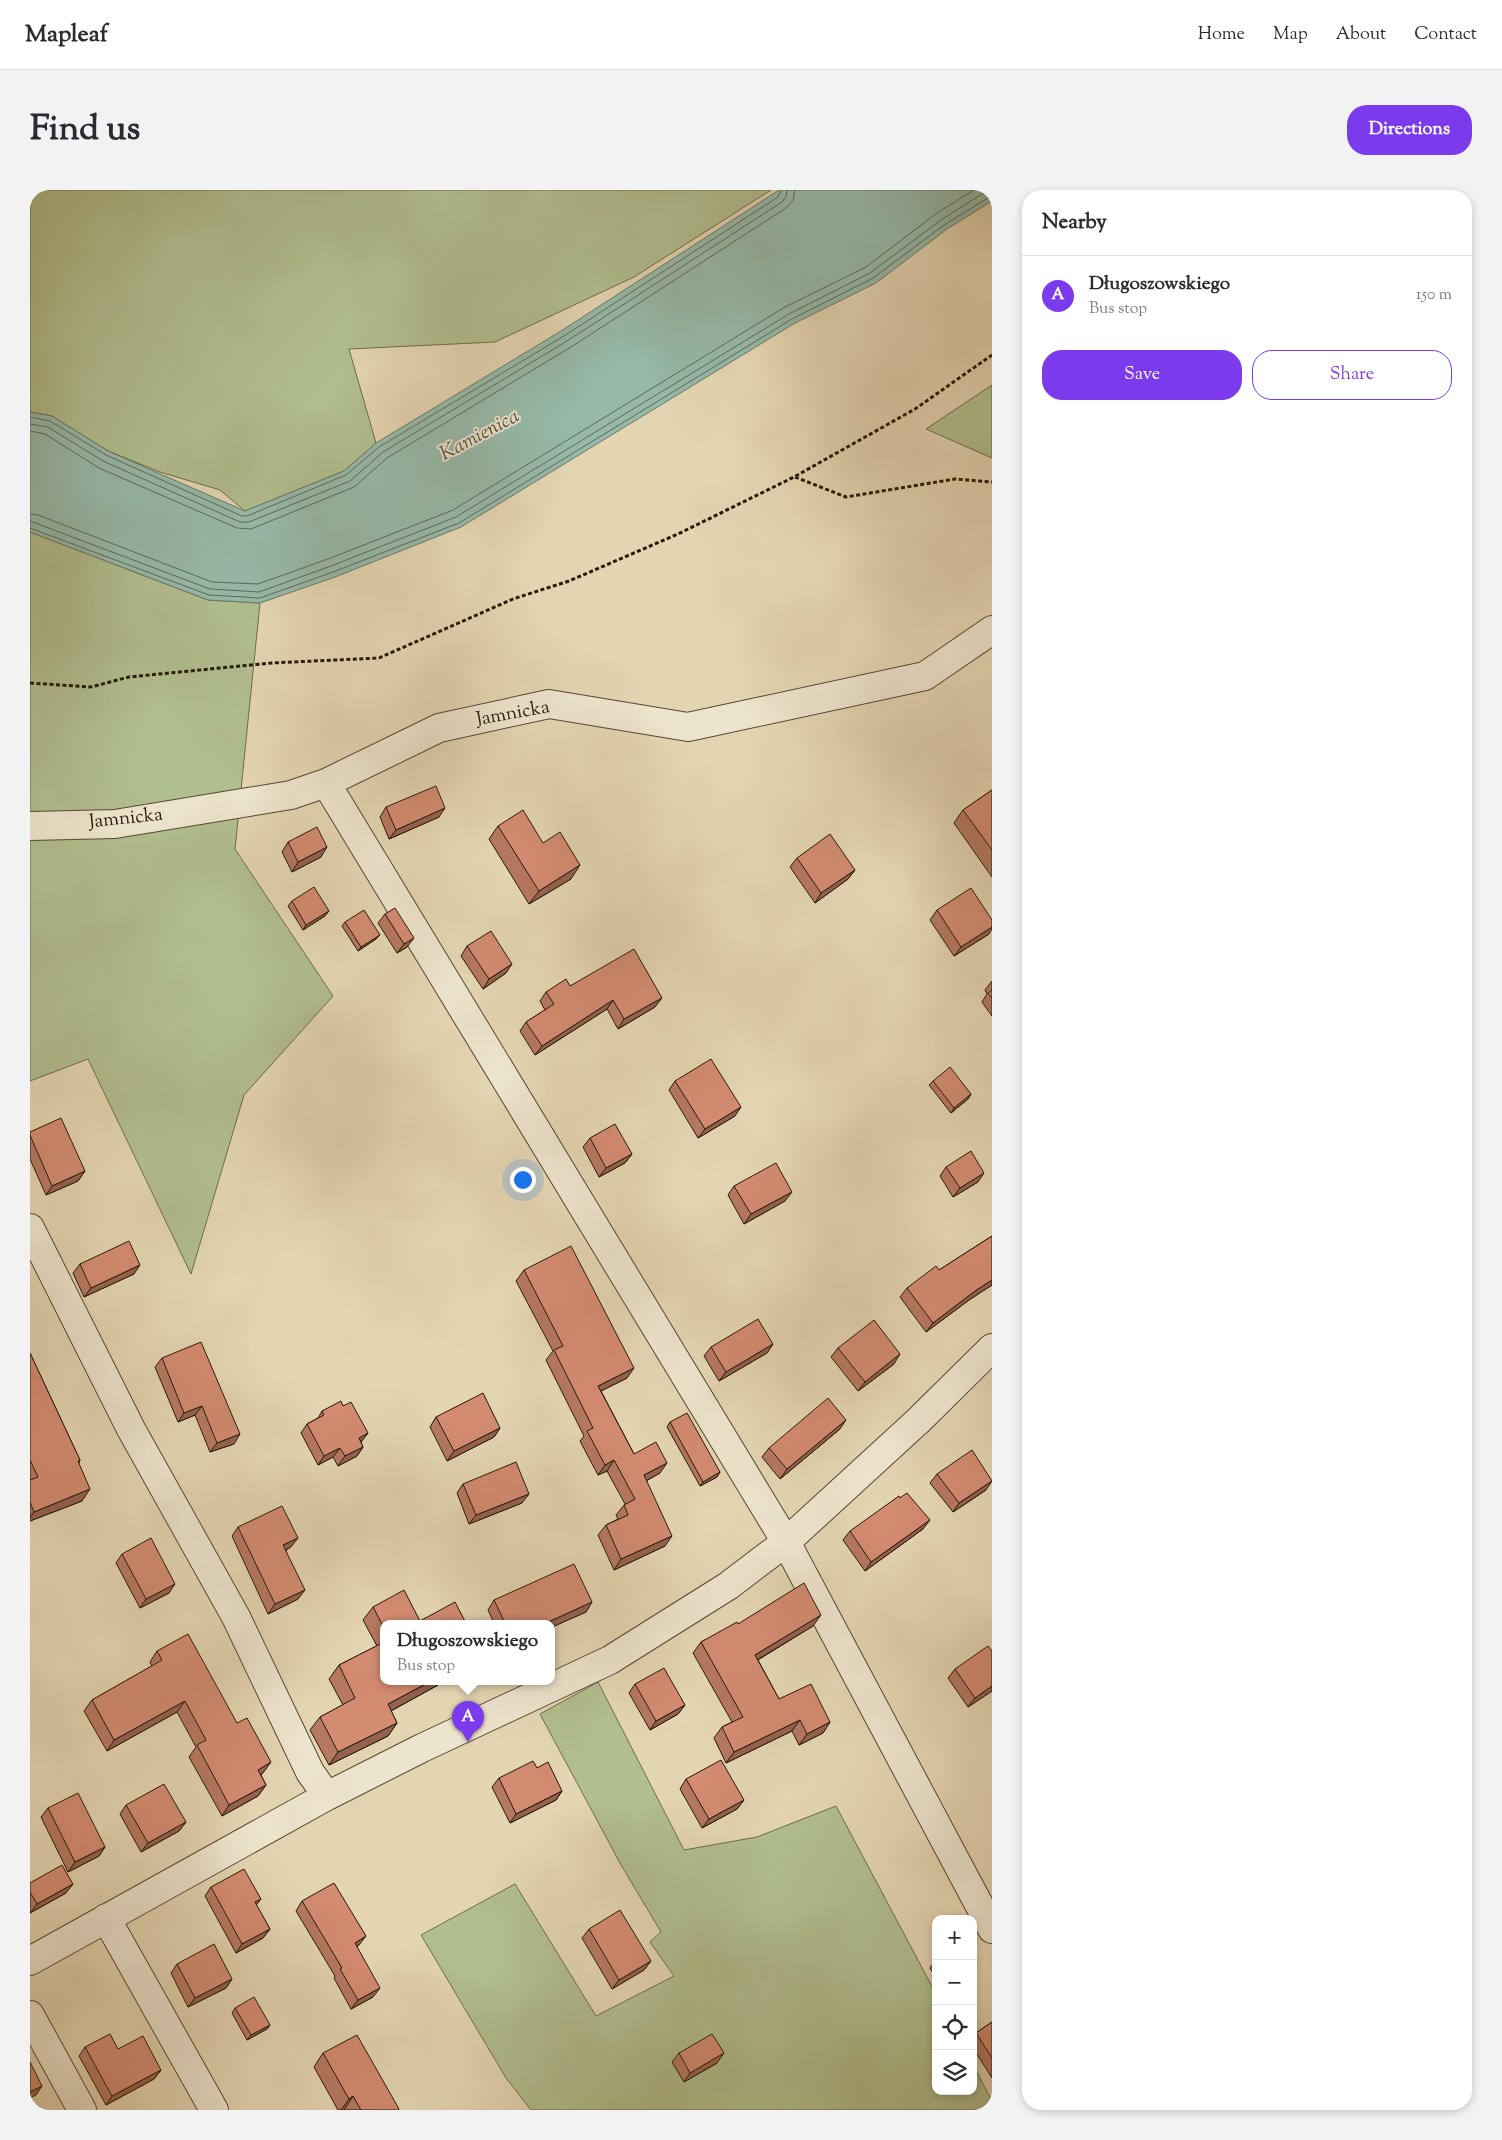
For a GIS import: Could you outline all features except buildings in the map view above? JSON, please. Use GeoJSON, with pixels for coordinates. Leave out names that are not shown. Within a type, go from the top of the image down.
{"type":"FeatureCollection","features":[{"type":"Feature","properties":{"kind":"street","name":"Jamnicka"},"geometry":{"type":"LineString","coordinates":[[30,826],[115,824],[291,795],[326,783],[439,728],[549,704],[688,727],[925,676],[992,630]]}},
{"type":"Feature","properties":{"kind":"street"},"geometry":{"type":"LineString","coordinates":[[326,783],[786,1542],[992,1930]]}},
{"type":"Feature","properties":{"kind":"street"},"geometry":{"type":"LineString","coordinates":[[30,1228],[131,1429],[236,1617],[310,1772],[327,1796]]}},
{"type":"Feature","properties":{"kind":"street"},"geometry":{"type":"LineString","coordinates":[[31,1956],[106,1918],[327,1796],[422,1748],[610,1660],[728,1586],[786,1542],[918,1421],[992,1348]]}},
{"type":"Feature","properties":{"kind":"street"},"geometry":{"type":"LineString","coordinates":[[106,1918],[214,2110]]}},
{"type":"Feature","properties":{"kind":"street"},"geometry":{"type":"LineString","coordinates":[[30,2015],[82,2110]]}},
{"type":"Feature","properties":{"kind":"path"},"geometry":{"type":"LineString","coordinates":[[30,683],[91,687],[130,677],[271,663],[380,658],[514,599],[568,581],[678,534],[794,477],[915,409],[992,355]]}},
{"type":"Feature","properties":{"kind":"path"},"geometry":{"type":"LineString","coordinates":[[794,477],[846,498],[955,479],[992,482]]}},
{"type":"Feature","properties":{"kind":"shaded area"},"geometry":{"type":"Polygon","coordinates":[[[30,190],[771,190],[634,277],[495,342],[349,349],[376,443],[344,471],[245,511],[220,490],[160,472],[108,451],[52,416],[30,412],[30,190]]]}},
{"type":"Feature","properties":{"kind":"shaded area"},"geometry":{"type":"Polygon","coordinates":[[[992,385],[992,458],[926,429],[992,385]]]}},
{"type":"Feature","properties":{"kind":"shaded area"},"geometry":{"type":"Polygon","coordinates":[[[30,532],[208,600],[260,603],[235,849],[333,996],[244,1095],[191,1274],[88,1059],[30,1081],[30,532]]]}},
{"type":"Feature","properties":{"kind":"shaded area"},"geometry":{"type":"Polygon","coordinates":[[[598,1682],[684,1850],[757,1837],[836,1806],[932,1986],[932,2095],[977,2095],[977,2073],[992,2101],[992,2110],[531,2110],[506,2078],[421,1935],[515,1884],[596,2016],[674,1976],[650,1942],[661,1932],[621,1865],[540,1714],[598,1682]]]}},
{"type":"Feature","properties":{"kind":"water","name":"Kamienica"},"geometry":{"type":"Polygon","coordinates":[[[779,190],[992,190],[992,201],[947,229],[876,283],[795,323],[461,527],[335,577],[260,603],[208,600],[30,532],[30,412],[52,416],[108,451],[245,511],[344,471],[376,443],[561,331],[779,190]]]}},
{"type":"Feature","properties":{"kind":"place","name":"Długoszowskiego"},"geometry":{"type":"Point","coordinates":[468,1742]}}]}
